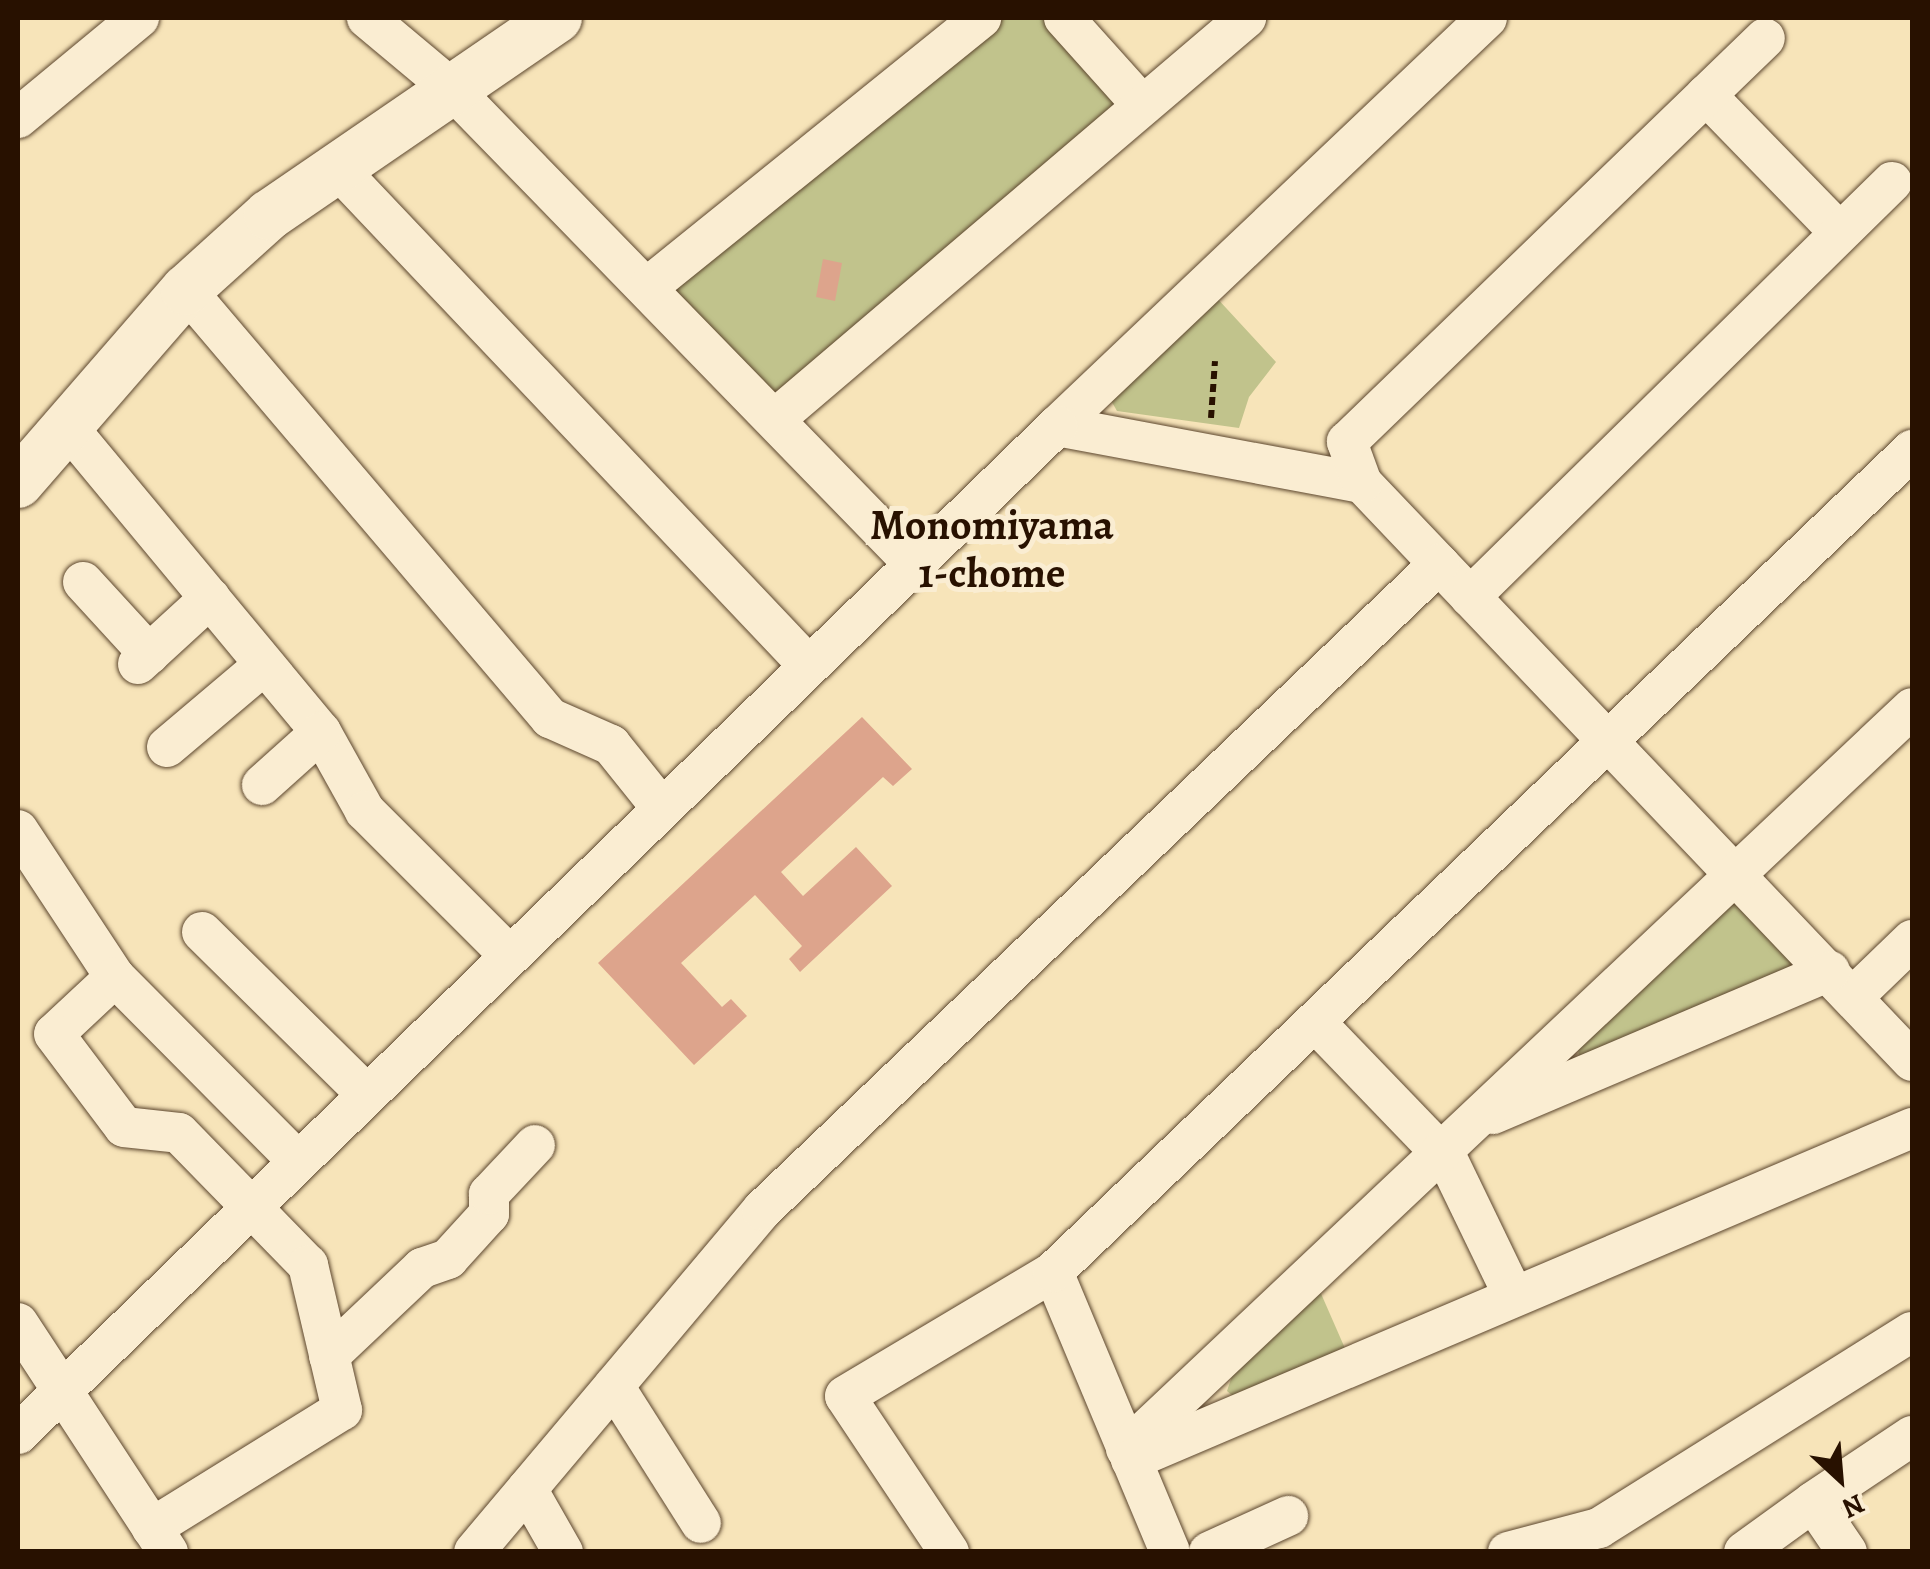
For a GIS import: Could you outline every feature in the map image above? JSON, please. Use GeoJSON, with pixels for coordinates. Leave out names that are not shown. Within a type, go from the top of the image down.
{"type":"FeatureCollection","features":[{"type":"Feature","properties":{"kind":"street"},"geometry":{"type":"LineString","coordinates":[[18,118],[139,18]]}},
{"type":"Feature","properties":{"kind":"street"},"geometry":{"type":"LineString","coordinates":[[367,18],[452,89],[649,286],[914,564]]}},
{"type":"Feature","properties":{"kind":"street"},"geometry":{"type":"LineString","coordinates":[[18,484],[186,290],[269,215],[557,18]]}},
{"type":"Feature","properties":{"kind":"street"},"geometry":{"type":"LineString","coordinates":[[649,286],[981,18]]}},
{"type":"Feature","properties":{"kind":"street"},"geometry":{"type":"LineString","coordinates":[[1064,18],[1142,105]]}},
{"type":"Feature","properties":{"kind":"street"},"geometry":{"type":"LineString","coordinates":[[775,419],[1246,18]]}},
{"type":"Feature","properties":{"kind":"street"},"geometry":{"type":"LineString","coordinates":[[18,1434],[64,1394],[296,1159],[659,805],[1058,426],[1463,26]]}},
{"type":"Feature","properties":{"kind":"street"},"geometry":{"type":"LineString","coordinates":[[1765,38],[1346,442],[1362,483],[1842,983],[1912,1061]]}},
{"type":"Feature","properties":{"kind":"street"},"geometry":{"type":"LineString","coordinates":[[1706,94],[1839,232]]}},
{"type":"Feature","properties":{"kind":"street"},"geometry":{"type":"LineString","coordinates":[[338,169],[807,664]]}},
{"type":"Feature","properties":{"kind":"street"},"geometry":{"type":"LineString","coordinates":[[1470,597],[1892,182]]}},
{"type":"Feature","properties":{"kind":"street"},"geometry":{"type":"LineString","coordinates":[[186,290],[550,718],[611,745],[659,805]]}},
{"type":"Feature","properties":{"kind":"street"},"geometry":{"type":"LineString","coordinates":[[66,426],[321,732],[365,810],[508,954]]}},
{"type":"Feature","properties":{"kind":"street"},"geometry":{"type":"LineString","coordinates":[[1058,426],[1362,483]]}},
{"type":"Feature","properties":{"kind":"street"},"geometry":{"type":"LineString","coordinates":[[949,1552],[845,1396],[1053,1272],[1612,743],[1912,450]]}},
{"type":"Feature","properties":{"kind":"street"},"geometry":{"type":"LineString","coordinates":[[474,1552],[824,1147],[1438,564]]}},
{"type":"Feature","properties":{"kind":"street"},"geometry":{"type":"LineString","coordinates":[[83,582],[144,659],[210,598]]}},
{"type":"Feature","properties":{"kind":"street"},"geometry":{"type":"LineString","coordinates":[[167,746],[264,665]]}},
{"type":"Feature","properties":{"kind":"street"},"geometry":{"type":"LineString","coordinates":[[1128,1454],[1734,871],[1912,708]]}},
{"type":"Feature","properties":{"kind":"street"},"geometry":{"type":"LineString","coordinates":[[262,785],[321,732]]}},
{"type":"Feature","properties":{"kind":"street"},"geometry":{"type":"LineString","coordinates":[[18,830],[115,977],[296,1159]]}},
{"type":"Feature","properties":{"kind":"street"},"geometry":{"type":"LineString","coordinates":[[202,932],[365,1092]]}},
{"type":"Feature","properties":{"kind":"street"},"geometry":{"type":"LineString","coordinates":[[1450,1142],[1842,983],[1912,940]]}},
{"type":"Feature","properties":{"kind":"street"},"geometry":{"type":"LineString","coordinates":[[18,1324],[160,1540],[342,1410],[308,1266],[179,1133],[124,1127],[54,1034],[115,977]]}},
{"type":"Feature","properties":{"kind":"street"},"geometry":{"type":"LineString","coordinates":[[1316,1023],[1450,1142],[1512,1293]]}},
{"type":"Feature","properties":{"kind":"street"},"geometry":{"type":"LineString","coordinates":[[1128,1454],[1912,1128]]}},
{"type":"Feature","properties":{"kind":"street"},"geometry":{"type":"LineString","coordinates":[[329,1356],[422,1268],[448,1259],[488,1214],[489,1194],[534,1145]]}},
{"type":"Feature","properties":{"kind":"street"},"geometry":{"type":"LineString","coordinates":[[1053,1272],[1170,1552]]}},
{"type":"Feature","properties":{"kind":"street"},"geometry":{"type":"LineString","coordinates":[[1508,1552],[1599,1528],[1912,1332]]}},
{"type":"Feature","properties":{"kind":"street"},"geometry":{"type":"LineString","coordinates":[[614,1386],[701,1523]]}},
{"type":"Feature","properties":{"kind":"street"},"geometry":{"type":"LineString","coordinates":[[1744,1552],[1912,1436]]}},
{"type":"Feature","properties":{"kind":"street"},"geometry":{"type":"LineString","coordinates":[[526,1490],[562,1552]]}},
{"type":"Feature","properties":{"kind":"street"},"geometry":{"type":"LineString","coordinates":[[1813,1502],[1847,1552]]}},
{"type":"Feature","properties":{"kind":"street"},"geometry":{"type":"LineString","coordinates":[[1209,1552],[1288,1516]]}},
{"type":"Feature","properties":{"kind":"path"},"geometry":{"type":"LineString","coordinates":[[1215,362],[1207,408],[1228,456]]}},
{"type":"Feature","properties":{"kind":"green space"},"geometry":{"type":"Polygon","coordinates":[[[981,18],[1064,18],[1142,105],[775,419],[649,287],[981,18]]]}},
{"type":"Feature","properties":{"kind":"green space"},"geometry":{"type":"Polygon","coordinates":[[[1215,296],[1276,362],[1249,397],[1239,428],[1117,411],[1109,397],[1215,296]]]}},
{"type":"Feature","properties":{"kind":"green space"},"geometry":{"type":"Polygon","coordinates":[[[1734,897],[1795,957],[1796,969],[1579,1056],[1578,1048],[1734,897]]]}},
{"type":"Feature","properties":{"kind":"green space"},"geometry":{"type":"Polygon","coordinates":[[[1319,1289],[1347,1353],[1234,1397],[1227,1391],[1232,1376],[1319,1289]]]}},
{"type":"Feature","properties":{"kind":"building"},"geometry":{"type":"Polygon","coordinates":[[[823,259],[842,263],[835,301],[816,297],[823,259]]]}},
{"type":"Feature","properties":{"kind":"building"},"geometry":{"type":"Polygon","coordinates":[[[862,717],[912,769],[893,786],[883,777],[781,872],[803,896],[856,847],[892,886],[800,972],[789,959],[802,946],[755,895],[681,963],[722,1007],[731,999],[747,1016],[694,1065],[598,963],[862,717]]]}},
{"type":"Feature","properties":{"kind":"district","name":"Monomiyama 1-chome"},"geometry":{"type":"Point","coordinates":[992,549]}}]}
